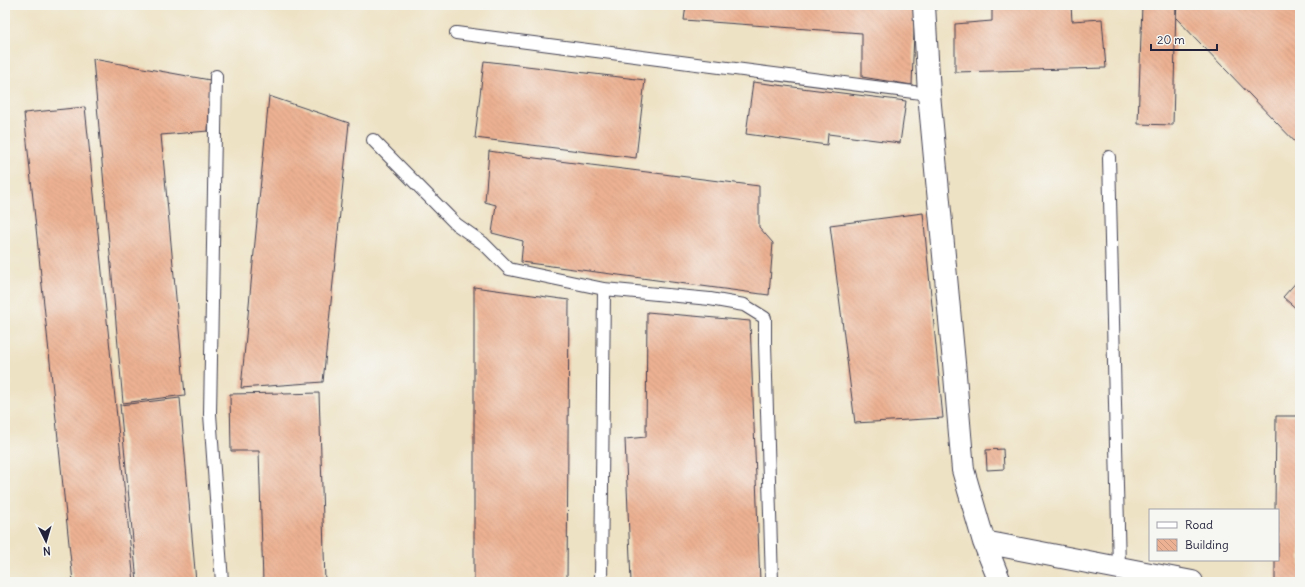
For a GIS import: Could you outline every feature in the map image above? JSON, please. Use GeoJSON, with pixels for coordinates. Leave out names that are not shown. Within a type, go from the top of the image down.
{"type":"FeatureCollection","features":[{"type":"Feature","properties":{"kind":"street"},"geometry":{"type":"LineString","coordinates":[[924,5],[929,94],[963,470],[984,542],[1000,582]]}},
{"type":"Feature","properties":{"kind":"street"},"geometry":{"type":"LineString","coordinates":[[984,542],[1192,582]]}},
{"type":"Feature","properties":{"kind":"lane"},"geometry":{"type":"LineString","coordinates":[[456,34],[929,94]]}},
{"type":"Feature","properties":{"kind":"lane"},"geometry":{"type":"LineString","coordinates":[[216,76],[210,414],[222,582]]}},
{"type":"Feature","properties":{"kind":"lane"},"geometry":{"type":"LineString","coordinates":[[372,140],[456,224],[483,243],[509,269],[604,289],[710,299],[744,304],[766,318],[764,343],[772,582]]}},
{"type":"Feature","properties":{"kind":"lane"},"geometry":{"type":"LineString","coordinates":[[1109,156],[1119,568]]}},
{"type":"Feature","properties":{"kind":"lane"},"geometry":{"type":"LineString","coordinates":[[601,582],[604,289]]}},
{"type":"Feature","properties":{"kind":"building"},"geometry":{"type":"Polygon","coordinates":[[[686,5],[915,5],[912,85],[862,77],[862,33],[684,20],[686,5]]]}},
{"type":"Feature","properties":{"kind":"building"},"geometry":{"type":"Polygon","coordinates":[[[992,5],[1071,5],[1072,21],[1102,19],[1106,68],[955,72],[955,24],[992,21],[992,5]]]}},
{"type":"Feature","properties":{"kind":"building"},"geometry":{"type":"Polygon","coordinates":[[[1142,5],[1176,5],[1173,125],[1138,124],[1142,5]]]}},
{"type":"Feature","properties":{"kind":"building"},"geometry":{"type":"Polygon","coordinates":[[[1177,5],[1300,5],[1300,147],[1176,18],[1177,5]]]}},
{"type":"Feature","properties":{"kind":"building"},"geometry":{"type":"Polygon","coordinates":[[[93,59],[210,80],[208,131],[161,135],[185,395],[123,403],[93,59]]]}},
{"type":"Feature","properties":{"kind":"building"},"geometry":{"type":"Polygon","coordinates":[[[484,61],[645,80],[636,158],[475,138],[484,61]]]}},
{"type":"Feature","properties":{"kind":"building"},"geometry":{"type":"Polygon","coordinates":[[[753,82],[906,101],[900,143],[828,134],[827,145],[746,134],[753,82]]]}},
{"type":"Feature","properties":{"kind":"building"},"geometry":{"type":"Polygon","coordinates":[[[269,96],[349,123],[323,382],[241,388],[269,96]]]}},
{"type":"Feature","properties":{"kind":"building"},"geometry":{"type":"Polygon","coordinates":[[[85,107],[134,582],[73,582],[24,113],[85,107]]]}},
{"type":"Feature","properties":{"kind":"building"},"geometry":{"type":"Polygon","coordinates":[[[489,151],[759,186],[759,227],[773,243],[769,295],[521,262],[523,241],[492,233],[496,205],[485,202],[489,151]]]}},
{"type":"Feature","properties":{"kind":"building"},"geometry":{"type":"Polygon","coordinates":[[[923,213],[943,418],[855,423],[830,225],[923,213]]]}},
{"type":"Feature","properties":{"kind":"building"},"geometry":{"type":"Polygon","coordinates":[[[1300,278],[1300,312],[1283,297],[1300,278]]]}},
{"type":"Feature","properties":{"kind":"building"},"geometry":{"type":"Polygon","coordinates":[[[474,287],[569,300],[567,582],[474,582],[474,287]]]}},
{"type":"Feature","properties":{"kind":"building"},"geometry":{"type":"Polygon","coordinates":[[[647,312],[750,321],[760,582],[631,582],[625,439],[646,437],[647,312]]]}},
{"type":"Feature","properties":{"kind":"building"},"geometry":{"type":"Polygon","coordinates":[[[319,393],[325,582],[263,582],[259,451],[231,451],[230,394],[319,393]]]}},
{"type":"Feature","properties":{"kind":"building"},"geometry":{"type":"Polygon","coordinates":[[[180,398],[196,582],[137,582],[120,405],[180,398]]]}},
{"type":"Feature","properties":{"kind":"building"},"geometry":{"type":"Polygon","coordinates":[[[1276,416],[1300,416],[1300,582],[1275,582],[1275,561],[1279,561],[1279,509],[1275,509],[1276,416]]]}},
{"type":"Feature","properties":{"kind":"building"},"geometry":{"type":"Polygon","coordinates":[[[1003,449],[1004,469],[987,470],[986,450],[1003,449]]]}}]}
